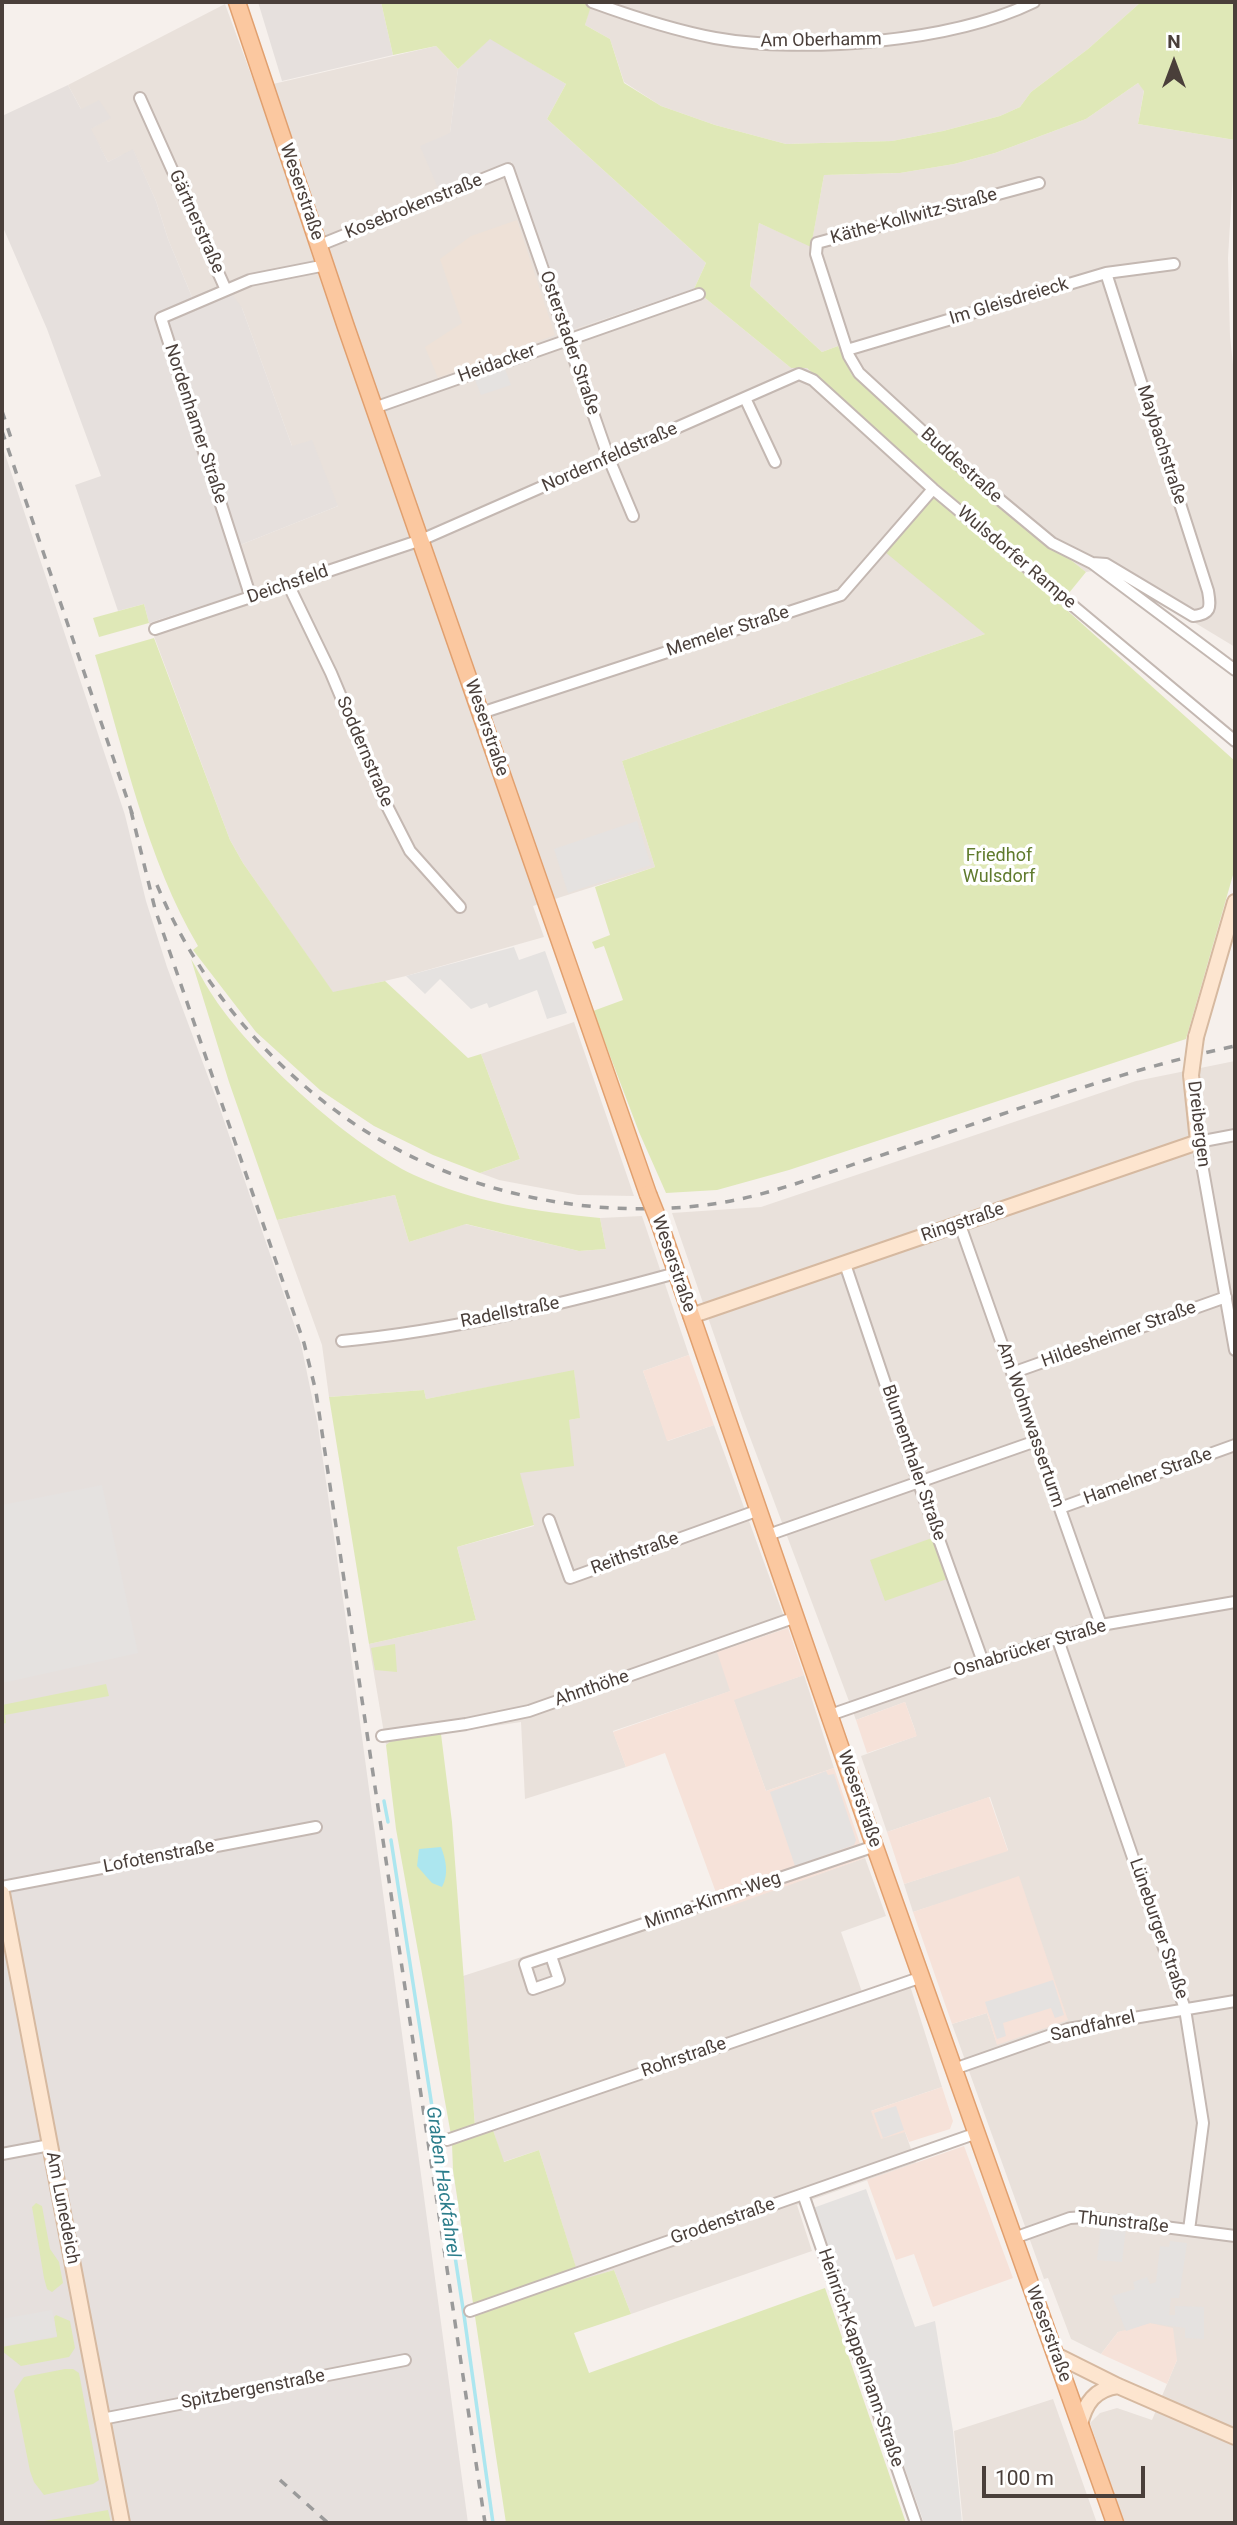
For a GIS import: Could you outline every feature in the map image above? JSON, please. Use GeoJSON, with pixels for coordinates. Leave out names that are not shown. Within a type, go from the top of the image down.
{"type":"FeatureCollection","features":[{"type":"Feature","properties":{"kind":"main road","name":"Weserstraße"},"geometry":{"type":"LineString","coordinates":[[237,2],[374,408],[875,1846],[1115,2523]]}},
{"type":"Feature","properties":{"kind":"street","name":"Am Oberhamm"},"geometry":{"type":"LineString","coordinates":[[593,2],[609,5],[667,27],[716,38],[765,44],[838,43],[916,36],[980,22],[1034,2]]}},
{"type":"Feature","properties":{"kind":"street","name":"Gärtnerstraße"},"geometry":{"type":"LineString","coordinates":[[140,98],[226,290],[250,280],[326,265]]}},
{"type":"Feature","properties":{"kind":"street","name":"Kosebrokenstraße"},"geometry":{"type":"LineString","coordinates":[[320,245],[508,169]]}},
{"type":"Feature","properties":{"kind":"street","name":"Osterstader Straße"},"geometry":{"type":"LineString","coordinates":[[508,169],[608,459],[633,516]]}},
{"type":"Feature","properties":{"kind":"street","name":"Käthe-Kollwitz-Straße"},"geometry":{"type":"LineString","coordinates":[[847,350],[816,254],[817,243],[1040,183]]}},
{"type":"Feature","properties":{"kind":"street","name":"Im Gleisdreieck"},"geometry":{"type":"LineString","coordinates":[[847,350],[1106,273],[1174,264]]}},
{"type":"Feature","properties":{"kind":"street","name":"Maybachstraße"},"geometry":{"type":"LineString","coordinates":[[1106,273],[1209,591],[1210,604],[1203,615]]}},
{"type":"Feature","properties":{"kind":"street","name":"Nordenhamer Straße"},"geometry":{"type":"LineString","coordinates":[[226,290],[161,318],[251,598]]}},
{"type":"Feature","properties":{"kind":"street","name":"Heidacker"},"geometry":{"type":"LineString","coordinates":[[374,408],[699,294]]}},
{"type":"Feature","properties":{"kind":"street","name":"Buddestraße"},"geometry":{"type":"LineString","coordinates":[[847,350],[859,373],[970,475],[1052,543],[1092,564],[1235,670]]}},
{"type":"Feature","properties":{"kind":"street","name":"Nordernfeldstraße"},"geometry":{"type":"LineString","coordinates":[[421,540],[799,374]]}},
{"type":"Feature","properties":{"kind":"street","name":"Wulsdorfer Rampe"},"geometry":{"type":"LineString","coordinates":[[799,374],[813,380],[933,489],[1235,741]]}},
{"type":"Feature","properties":{"kind":"street"},"geometry":{"type":"LineString","coordinates":[[745,398],[775,462]]}},
{"type":"Feature","properties":{"kind":"street","name":"Memeler Straße"},"geometry":{"type":"LineString","coordinates":[[481,713],[841,595],[933,489]]}},
{"type":"Feature","properties":{"kind":"street","name":"Deichsfeld"},"geometry":{"type":"LineString","coordinates":[[155,629],[421,540]]}},
{"type":"Feature","properties":{"kind":"street","name":"Buddestraße"},"geometry":{"type":"LineString","coordinates":[[1092,564],[1106,564],[1193,617],[1203,615]]}},
{"type":"Feature","properties":{"kind":"street","name":"Soddernstraße"},"geometry":{"type":"LineString","coordinates":[[288,584],[331,673],[386,804],[410,851],[460,907]]}},
{"type":"Feature","properties":{"kind":"street","name":"Dreibergen"},"geometry":{"type":"LineString","coordinates":[[1235,902],[1196,1037],[1191,1075],[1198,1142],[1235,1350]]}},
{"type":"Feature","properties":{"kind":"street","name":"Ringstraße"},"geometry":{"type":"LineString","coordinates":[[691,1316],[1198,1142],[1235,1136]]}},
{"type":"Feature","properties":{"kind":"street","name":"Am Wohnwasserturm"},"geometry":{"type":"LineString","coordinates":[[960,1225],[1101,1625]]}},
{"type":"Feature","properties":{"kind":"street","name":"Blumenthaler Straße"},"geometry":{"type":"LineString","coordinates":[[845,1264],[918,1482],[983,1662]]}},
{"type":"Feature","properties":{"kind":"street","name":"Radellstraße"},"geometry":{"type":"LineString","coordinates":[[342,1341],[518,1312],[598,1295],[676,1273]]}},
{"type":"Feature","properties":{"kind":"street","name":"Hildesheimer Straße"},"geometry":{"type":"LineString","coordinates":[[1012,1373],[1226,1297]]}},
{"type":"Feature","properties":{"kind":"street"},"geometry":{"type":"LineString","coordinates":[[768,1535],[1036,1441]]}},
{"type":"Feature","properties":{"kind":"street","name":"Hamelner Straße"},"geometry":{"type":"LineString","coordinates":[[1060,1508],[1235,1445]]}},
{"type":"Feature","properties":{"kind":"street","name":"Reithstraße"},"geometry":{"type":"LineString","coordinates":[[549,1520],[570,1578],[758,1510]]}},
{"type":"Feature","properties":{"kind":"street","name":"Osnabrücker Straße"},"geometry":{"type":"LineString","coordinates":[[830,1715],[1057,1637],[1101,1625],[1235,1602]]}},
{"type":"Feature","properties":{"kind":"street","name":"Ahnthöhe"},"geometry":{"type":"LineString","coordinates":[[382,1736],[466,1724],[529,1711],[796,1617]]}},
{"type":"Feature","properties":{"kind":"street","name":"Lüneburger Straße"},"geometry":{"type":"LineString","coordinates":[[1057,1637],[1185,2009],[1203,2123],[1189,2230]]}},
{"type":"Feature","properties":{"kind":"street","name":"Lofotenstraße"},"geometry":{"type":"LineString","coordinates":[[2,1887],[316,1827]]}},
{"type":"Feature","properties":{"kind":"street","name":"Minna-Kimm-Weg"},"geometry":{"type":"LineString","coordinates":[[551,1956],[875,1846]]}},
{"type":"Feature","properties":{"kind":"street","name":"Am Lunedeich"},"geometry":{"type":"LineString","coordinates":[[2,1893],[122,2523]]}},
{"type":"Feature","properties":{"kind":"street","name":"Rohrstraße"},"geometry":{"type":"LineString","coordinates":[[447,2140],[922,1977]]}},
{"type":"Feature","properties":{"kind":"street","name":"Sandfahrel"},"geometry":{"type":"LineString","coordinates":[[954,2069],[1068,2029],[1235,2001]]}},
{"type":"Feature","properties":{"kind":"street","name":"Grodenstraße"},"geometry":{"type":"LineString","coordinates":[[470,2311],[977,2133]]}},
{"type":"Feature","properties":{"kind":"street"},"geometry":{"type":"LineString","coordinates":[[2,2154],[50,2145]]}},
{"type":"Feature","properties":{"kind":"street","name":"Heinrich-Kappelmann-Straße"},"geometry":{"type":"LineString","coordinates":[[803,2194],[916,2523]]}},
{"type":"Feature","properties":{"kind":"street","name":"Thunstraße"},"geometry":{"type":"LineString","coordinates":[[1014,2238],[1070,2218],[1086,2217],[1235,2236]]}},
{"type":"Feature","properties":{"kind":"street"},"geometry":{"type":"LineString","coordinates":[[1056,2356],[1235,2437]]}},
{"type":"Feature","properties":{"kind":"street","name":"Spitzbergenstraße"},"geometry":{"type":"LineString","coordinates":[[102,2419],[405,2360]]}},
{"type":"Feature","properties":{"kind":"street"},"geometry":{"type":"LineString","coordinates":[[1080,2425],[1083,2413],[1094,2396],[1107,2388],[1118,2386]]}},
{"type":"Feature","properties":{"kind":"shaded area"},"geometry":{"type":"Polygon","coordinates":[[[258,2],[381,2],[393,55],[282,81],[258,2]]]}},
{"type":"Feature","properties":{"kind":"shaded area"},"geometry":{"type":"Polygon","coordinates":[[[581,2],[1141,2],[1088,49],[1031,92],[1020,107],[1000,116],[892,141],[786,144],[715,125],[661,106],[624,82],[610,39],[585,25],[590,6],[581,2]]]}},
{"type":"Feature","properties":{"kind":"shaded area"},"geometry":{"type":"Polygon","coordinates":[[[225,4],[256,88],[436,46],[458,69],[450,133],[511,161],[572,330],[694,289],[791,368],[807,368],[939,488],[985,634],[622,761],[655,867],[533,906],[544,937],[406,976],[333,993],[230,840],[149,623],[245,592],[230,549],[338,506],[292,446],[242,308],[192,297],[168,239],[156,201],[133,150],[108,162],[90,129],[110,118],[81,109],[68,85],[225,4]]]}},
{"type":"Feature","properties":{"kind":"shaded area"},"geometry":{"type":"Polygon","coordinates":[[[490,38],[566,84],[547,119],[706,263],[694,289],[572,330],[511,161],[438,188],[420,146],[450,133],[458,69],[490,38]]]}},
{"type":"Feature","properties":{"kind":"shaded area"},"geometry":{"type":"Polygon","coordinates":[[[1138,83],[1144,90],[1138,124],[1235,140],[1228,258],[1230,336],[1235,384],[1235,647],[1106,569],[1086,572],[969,479],[852,375],[838,346],[822,352],[750,286],[759,223],[811,246],[824,175],[900,173],[954,164],[995,153],[1086,119],[1138,83]]]}},
{"type":"Feature","properties":{"kind":"shaded area"},"geometry":{"type":"Polygon","coordinates":[[[68,85],[81,109],[99,100],[111,118],[91,129],[108,162],[133,149],[156,201],[168,239],[192,297],[224,283],[242,308],[292,446],[312,440],[338,506],[230,549],[245,592],[149,623],[144,604],[118,611],[75,485],[101,476],[47,329],[2,225],[2,116],[68,85]]]}},
{"type":"Feature","properties":{"kind":"shaded area"},"geometry":{"type":"Polygon","coordinates":[[[517,220],[555,335],[438,378],[425,347],[462,323],[440,259],[471,236],[517,220]]]}},
{"type":"Feature","properties":{"kind":"shaded area"},"geometry":{"type":"Polygon","coordinates":[[[505,369],[511,385],[481,395],[475,380],[505,369]]]}},
{"type":"Feature","properties":{"kind":"shaded area"},"geometry":{"type":"Polygon","coordinates":[[[2,445],[125,815],[146,901],[167,967],[219,1106],[301,1344],[318,1426],[350,1648],[468,2523],[2,2523],[2,445]]]}},
{"type":"Feature","properties":{"kind":"shaded area"},"geometry":{"type":"Polygon","coordinates":[[[637,821],[651,865],[568,893],[554,849],[637,821]]]}},
{"type":"Feature","properties":{"kind":"shaded area"},"geometry":{"type":"Polygon","coordinates":[[[514,947],[519,960],[545,951],[567,1013],[547,1019],[537,990],[489,1008],[487,1003],[471,1009],[440,979],[425,994],[406,976],[514,947]]]}},
{"type":"Feature","properties":{"kind":"shaded area"},"geometry":{"type":"Polygon","coordinates":[[[574,1022],[634,1196],[578,1195],[499,1180],[480,1173],[520,1159],[481,1054],[574,1022]]]}},
{"type":"Feature","properties":{"kind":"shaded area"},"geometry":{"type":"Polygon","coordinates":[[[1235,1061],[1235,2523],[1124,2523],[1090,2423],[1100,2413],[1117,2408],[1152,2420],[1177,2360],[1126,2331],[1118,2332],[1101,2354],[1071,2339],[1048,2278],[1044,2279],[952,2024],[987,2013],[997,2044],[963,1896],[913,1912],[904,1884],[1008,1850],[990,1797],[887,1832],[861,1756],[916,1736],[915,1730],[905,1702],[856,1720],[742,1416],[672,1213],[761,1207],[1136,1081],[1235,1061]]]}},
{"type":"Feature","properties":{"kind":"shaded area"},"geometry":{"type":"Polygon","coordinates":[[[395,1195],[409,1242],[465,1224],[579,1251],[606,1249],[600,1218],[642,1216],[689,1355],[643,1371],[668,1441],[714,1425],[788,1628],[718,1652],[731,1691],[613,1731],[626,1767],[525,1799],[521,1722],[441,1734],[404,1735],[386,1745],[369,1644],[476,1620],[457,1547],[534,1526],[519,1472],[569,1420],[579,1418],[574,1371],[426,1399],[424,1390],[329,1397],[322,1345],[277,1220],[395,1195]]]}},
{"type":"Feature","properties":{"kind":"shaded area"},"geometry":{"type":"Polygon","coordinates":[[[689,1355],[714,1425],[667,1441],[643,1371],[689,1355]]]}},
{"type":"Feature","properties":{"kind":"shaded area"},"geometry":{"type":"Polygon","coordinates":[[[102,1485],[138,1653],[2,1683],[2,1505],[102,1485]]]}},
{"type":"Feature","properties":{"kind":"shaded area"},"geometry":{"type":"Polygon","coordinates":[[[788,1628],[804,1675],[734,1700],[766,1791],[834,1768],[865,1858],[722,1909],[665,1753],[626,1767],[613,1732],[730,1691],[717,1652],[788,1628]]]}},
{"type":"Feature","properties":{"kind":"shaded area"},"geometry":{"type":"Polygon","coordinates":[[[804,1675],[834,1768],[766,1791],[733,1699],[804,1675]]]}},
{"type":"Feature","properties":{"kind":"shaded area"},"geometry":{"type":"Polygon","coordinates":[[[905,1702],[917,1736],[867,1753],[856,1720],[905,1702]]]}},
{"type":"Feature","properties":{"kind":"shaded area"},"geometry":{"type":"Polygon","coordinates":[[[826,1771],[828,1775],[834,1774],[856,1840],[854,1845],[795,1866],[770,1792],[826,1771]]]}},
{"type":"Feature","properties":{"kind":"shaded area"},"geometry":{"type":"Polygon","coordinates":[[[989,1797],[1008,1851],[904,1884],[887,1832],[989,1797]]]}},
{"type":"Feature","properties":{"kind":"shaded area"},"geometry":{"type":"Polygon","coordinates":[[[865,1858],[886,1916],[841,1932],[862,1992],[907,1976],[942,2087],[871,2111],[905,2132],[916,2163],[797,2205],[812,2251],[631,2314],[614,2270],[580,2281],[539,2150],[503,2162],[493,2130],[475,2127],[463,1976],[716,1894],[722,1908],[865,1858]]]}},
{"type":"Feature","properties":{"kind":"shaded area"},"geometry":{"type":"Polygon","coordinates":[[[1019,1876],[1068,2020],[997,2045],[987,2013],[952,2024],[913,1912],[1019,1876]]]}},
{"type":"Feature","properties":{"kind":"shaded area"},"geometry":{"type":"Polygon","coordinates":[[[1053,1980],[1064,2015],[1055,2018],[1051,2008],[1003,2023],[1006,2036],[997,2039],[985,2002],[1053,1980]]]}},
{"type":"Feature","properties":{"kind":"shaded area"},"geometry":{"type":"Polygon","coordinates":[[[942,2087],[953,2121],[950,2129],[909,2142],[905,2132],[881,2139],[871,2111],[942,2087]]]}},
{"type":"Feature","properties":{"kind":"shaded area"},"geometry":{"type":"Polygon","coordinates":[[[896,2106],[904,2130],[883,2138],[874,2113],[896,2106]]]}},
{"type":"Feature","properties":{"kind":"shaded area"},"geometry":{"type":"Polygon","coordinates":[[[964,2146],[1013,2278],[933,2307],[914,2254],[896,2260],[867,2180],[964,2146]]]}},
{"type":"Feature","properties":{"kind":"shaded area"},"geometry":{"type":"Polygon","coordinates":[[[866,2189],[915,2327],[935,2321],[953,2431],[962,2523],[924,2523],[813,2208],[866,2189]]]}},
{"type":"Feature","properties":{"kind":"shaded area"},"geometry":{"type":"Polygon","coordinates":[[[1101,2225],[1126,2228],[1122,2262],[1097,2260],[1101,2225]]]}},
{"type":"Feature","properties":{"kind":"shaded area"},"geometry":{"type":"Polygon","coordinates":[[[1170,2241],[1187,2243],[1179,2298],[1171,2298],[1169,2315],[1175,2315],[1175,2306],[1204,2307],[1204,2339],[1185,2338],[1185,2328],[1150,2323],[1126,2331],[1112,2296],[1135,2289],[1133,2282],[1147,2277],[1150,2284],[1156,2282],[1160,2246],[1169,2247],[1170,2241]]]}},
{"type":"Feature","properties":{"kind":"shaded area"},"geometry":{"type":"Polygon","coordinates":[[[52,2310],[57,2336],[3,2346],[2,2319],[52,2310]]]}},
{"type":"Feature","properties":{"kind":"shaded area"},"geometry":{"type":"Polygon","coordinates":[[[1150,2323],[1173,2328],[1177,2360],[1167,2384],[1101,2354],[1118,2332],[1150,2323]]]}},
{"type":"Feature","properties":{"kind":"shaded area"},"geometry":{"type":"Polygon","coordinates":[[[1053,2399],[1097,2523],[963,2523],[954,2431],[1053,2399]]]}},
{"type":"Feature","properties":{"kind":"green space","name":"Friedhof Wulsdorf"},"geometry":{"type":"Polygon","coordinates":[[[381,2],[581,2],[591,6],[585,25],[610,39],[624,83],[661,106],[715,125],[786,144],[892,141],[1000,116],[1020,107],[1031,92],[1088,49],[1141,2],[1235,2],[1235,140],[1138,124],[1144,91],[1138,83],[1086,119],[995,153],[954,164],[900,173],[824,175],[811,247],[759,223],[750,286],[822,352],[838,346],[852,375],[969,479],[1086,572],[1060,604],[1235,761],[1235,868],[1186,1039],[789,1170],[717,1190],[666,1193],[639,1132],[593,1011],[623,1000],[604,946],[595,949],[592,942],[610,935],[595,887],[655,867],[622,761],[985,634],[885,552],[939,488],[807,368],[791,368],[694,289],[706,263],[547,119],[566,84],[490,39],[458,69],[436,46],[393,55],[381,2]]]}},
{"type":"Feature","properties":{"kind":"green space"},"geometry":{"type":"Polygon","coordinates":[[[144,604],[149,623],[99,637],[93,618],[144,604]]]}},
{"type":"Feature","properties":{"kind":"green space"},"geometry":{"type":"Polygon","coordinates":[[[154,638],[230,840],[243,863],[333,992],[385,981],[468,1058],[481,1054],[520,1159],[480,1173],[433,1155],[374,1126],[320,1090],[256,1032],[193,950],[198,946],[164,878],[138,804],[95,655],[154,638]]]}},
{"type":"Feature","properties":{"kind":"green space"},"geometry":{"type":"Polygon","coordinates":[[[191,959],[222,1009],[261,1055],[310,1102],[363,1144],[414,1175],[459,1192],[529,1209],[600,1218],[606,1249],[579,1251],[466,1224],[409,1242],[395,1195],[277,1220],[229,1082],[191,959]]]}},
{"type":"Feature","properties":{"kind":"green space"},"geometry":{"type":"Polygon","coordinates":[[[574,1370],[580,1418],[569,1420],[574,1466],[520,1473],[534,1525],[457,1547],[476,1620],[369,1644],[329,1397],[424,1390],[426,1399],[574,1370]]]}},
{"type":"Feature","properties":{"kind":"green space"},"geometry":{"type":"Polygon","coordinates":[[[932,1538],[947,1579],[885,1601],[870,1560],[932,1538]]]}},
{"type":"Feature","properties":{"kind":"green space"},"geometry":{"type":"Polygon","coordinates":[[[395,1644],[397,1672],[375,1670],[371,1648],[395,1644]]]}},
{"type":"Feature","properties":{"kind":"green space"},"geometry":{"type":"Polygon","coordinates":[[[106,1684],[109,1696],[5,1715],[6,1723],[2,1724],[2,1705],[106,1684]]]}},
{"type":"Feature","properties":{"kind":"green space"},"geometry":{"type":"Polygon","coordinates":[[[441,1734],[452,1822],[475,2127],[451,2135],[396,1829],[386,1745],[405,1736],[441,1734]]]}},
{"type":"Feature","properties":{"kind":"green space"},"geometry":{"type":"Polygon","coordinates":[[[493,2130],[504,2162],[539,2150],[580,2280],[614,2270],[631,2314],[574,2333],[589,2373],[825,2288],[906,2523],[506,2523],[453,2170],[452,2144],[493,2130]]]}},
{"type":"Feature","properties":{"kind":"green space"},"geometry":{"type":"Polygon","coordinates":[[[36,2203],[42,2206],[50,2249],[59,2262],[63,2283],[52,2292],[47,2289],[44,2278],[32,2207],[36,2203]]]}},
{"type":"Feature","properties":{"kind":"green space"},"geometry":{"type":"Polygon","coordinates":[[[56,2315],[70,2321],[75,2348],[69,2357],[21,2366],[2,2351],[2,2347],[57,2337],[56,2315]]]}},
{"type":"Feature","properties":{"kind":"green space"},"geometry":{"type":"Polygon","coordinates":[[[73,2369],[79,2373],[99,2480],[93,2484],[44,2495],[30,2471],[14,2391],[24,2377],[73,2369]]]}},
{"type":"Feature","properties":{"kind":"green space"},"geometry":{"type":"Polygon","coordinates":[[[108,2510],[111,2523],[33,2523],[108,2510]]]}},
{"type":"Feature","properties":{"kind":"water"},"geometry":{"type":"Polygon","coordinates":[[[441,1847],[446,1867],[442,1887],[432,1883],[417,1866],[419,1849],[441,1847]]]}},
{"type":"Feature","properties":{"kind":"waterway","name":"Graben Hackfahrel"},"geometry":{"type":"LineString","coordinates":[[384,1801],[388,1822]]}},
{"type":"Feature","properties":{"kind":"waterway","name":"Graben Hackfahrel"},"geometry":{"type":"LineString","coordinates":[[391,1840],[493,2523]]}},
{"type":"Feature","properties":{"kind":"railway"},"geometry":{"type":"LineString","coordinates":[[2,411],[12,441]]}},
{"type":"Feature","properties":{"kind":"railway"},"geometry":{"type":"LineString","coordinates":[[2,431],[134,819]]}},
{"type":"Feature","properties":{"kind":"railway"},"geometry":{"type":"LineString","coordinates":[[131,811],[155,909],[304,1343],[316,1392],[485,2523]]}},
{"type":"Feature","properties":{"kind":"railway"},"geometry":{"type":"LineString","coordinates":[[157,885],[193,956],[239,1020],[265,1049],[324,1102],[396,1149],[438,1168],[527,1196],[574,1204],[667,1208],[713,1204],[755,1196],[1100,1082],[1235,1046]]}},
{"type":"Feature","properties":{"kind":"railway"},"geometry":{"type":"LineString","coordinates":[[280,2480],[328,2523]]}}]}
